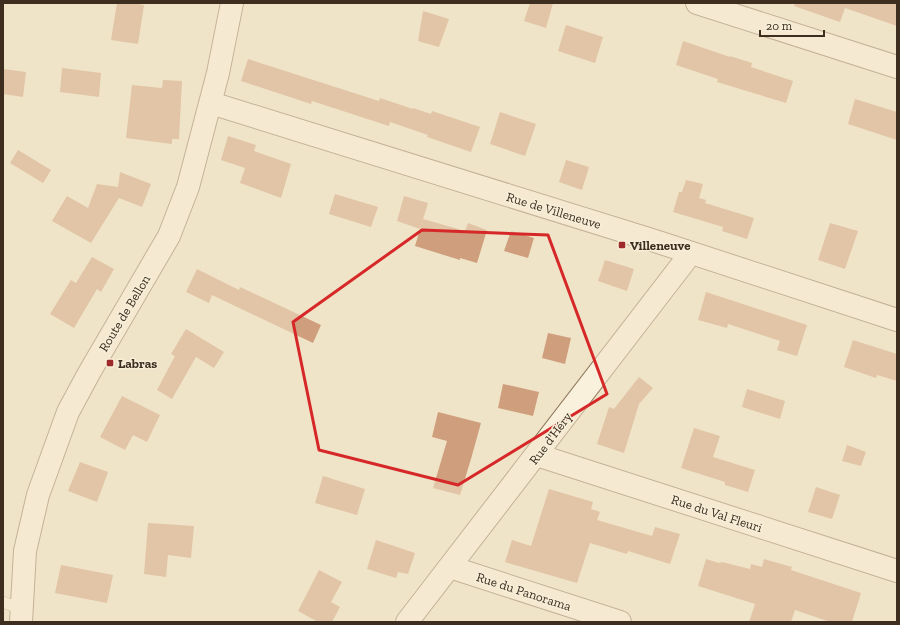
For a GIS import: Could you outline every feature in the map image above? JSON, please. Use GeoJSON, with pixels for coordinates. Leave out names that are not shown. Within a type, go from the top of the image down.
{"type":"FeatureCollection","features":[{"type":"Feature","properties":{"kind":"street","name":"Route de Bellon"},"geometry":{"type":"LineString","coordinates":[[15,611],[38,495],[68,412],[169,236],[188,187],[218,73],[232,3]]}},
{"type":"Feature","properties":{"kind":"street"},"geometry":{"type":"LineString","coordinates":[[710,5],[897,67]]}},
{"type":"Feature","properties":{"kind":"street","name":"Rue de Villeneuve"},"geometry":{"type":"LineString","coordinates":[[210,103],[691,253],[897,320]]}},
{"type":"Feature","properties":{"kind":"street","name":"Rue d'Héry"},"geometry":{"type":"LineString","coordinates":[[407,622],[691,253]]}},
{"type":"Feature","properties":{"kind":"street","name":"Rue du Val Fleuri"},"geometry":{"type":"LineString","coordinates":[[536,455],[897,572]]}},
{"type":"Feature","properties":{"kind":"street","name":"Rue du Panorama"},"geometry":{"type":"LineString","coordinates":[[450,567],[620,622]]}},
{"type":"Feature","properties":{"kind":"highlighted area"},"geometry":{"type":"Polygon","coordinates":[[[422,230],[548,235],[607,394],[458,485],[319,450],[293,322],[422,230]]]}},
{"type":"Feature","properties":{"kind":"building"},"geometry":{"type":"Polygon","coordinates":[[[117,3],[144,5],[138,44],[111,40],[117,3]]]}},
{"type":"Feature","properties":{"kind":"building"},"geometry":{"type":"Polygon","coordinates":[[[530,3],[553,3],[546,28],[524,21],[530,3]]]}},
{"type":"Feature","properties":{"kind":"building"},"geometry":{"type":"Polygon","coordinates":[[[795,3],[897,3],[897,26],[845,8],[840,22],[794,6],[795,3]]]}},
{"type":"Feature","properties":{"kind":"building"},"geometry":{"type":"Polygon","coordinates":[[[423,11],[449,19],[439,47],[418,41],[423,11]]]}},
{"type":"Feature","properties":{"kind":"building"},"geometry":{"type":"Polygon","coordinates":[[[566,25],[603,37],[595,63],[558,51],[566,25]]]}},
{"type":"Feature","properties":{"kind":"building"},"geometry":{"type":"Polygon","coordinates":[[[683,41],[752,63],[751,67],[793,81],[786,103],[717,82],[718,79],[676,65],[683,41]]]}},
{"type":"Feature","properties":{"kind":"building"},"geometry":{"type":"Polygon","coordinates":[[[248,59],[379,101],[380,98],[431,114],[432,111],[480,127],[471,152],[427,137],[428,135],[390,122],[389,126],[312,101],[311,104],[241,81],[248,59]]]}},
{"type":"Feature","properties":{"kind":"building"},"geometry":{"type":"Polygon","coordinates":[[[62,68],[101,73],[99,97],[60,92],[62,68]]]}},
{"type":"Feature","properties":{"kind":"building"},"geometry":{"type":"Polygon","coordinates":[[[3,69],[26,72],[23,97],[3,94],[3,69]]]}},
{"type":"Feature","properties":{"kind":"building"},"geometry":{"type":"Polygon","coordinates":[[[163,80],[182,81],[179,139],[172,139],[172,144],[126,138],[132,85],[162,88],[163,80]]]}},
{"type":"Feature","properties":{"kind":"building"},"geometry":{"type":"Polygon","coordinates":[[[855,99],[897,112],[897,140],[848,124],[855,99]]]}},
{"type":"Feature","properties":{"kind":"building"},"geometry":{"type":"Polygon","coordinates":[[[500,112],[536,124],[525,156],[490,144],[500,112]]]}},
{"type":"Feature","properties":{"kind":"building"},"geometry":{"type":"Polygon","coordinates":[[[228,136],[256,145],[254,151],[291,164],[281,198],[240,183],[245,168],[221,160],[228,136]]]}},
{"type":"Feature","properties":{"kind":"building"},"geometry":{"type":"Polygon","coordinates":[[[18,150],[51,170],[43,183],[10,163],[18,150]]]}},
{"type":"Feature","properties":{"kind":"building"},"geometry":{"type":"Polygon","coordinates":[[[566,160],[589,167],[582,190],[559,182],[566,160]]]}},
{"type":"Feature","properties":{"kind":"building"},"geometry":{"type":"Polygon","coordinates":[[[120,172],[151,184],[142,207],[119,198],[91,243],[52,221],[67,196],[88,208],[97,184],[118,187],[120,172]]]}},
{"type":"Feature","properties":{"kind":"building"},"geometry":{"type":"Polygon","coordinates":[[[686,180],[703,184],[699,198],[706,200],[705,203],[754,218],[747,239],[722,231],[723,227],[673,212],[679,192],[682,192],[686,180]]]}},
{"type":"Feature","properties":{"kind":"building"},"geometry":{"type":"Polygon","coordinates":[[[335,194],[378,207],[371,227],[329,214],[335,194]]]}},
{"type":"Feature","properties":{"kind":"building"},"geometry":{"type":"Polygon","coordinates":[[[404,196],[428,203],[420,229],[397,221],[404,196]]]}},
{"type":"Feature","properties":{"kind":"building"},"geometry":{"type":"Polygon","coordinates":[[[423,219],[465,231],[468,223],[487,230],[477,263],[460,258],[460,260],[415,246],[423,219]]]}},
{"type":"Feature","properties":{"kind":"building"},"geometry":{"type":"Polygon","coordinates":[[[830,223],[858,231],[845,269],[818,260],[830,223]]]}},
{"type":"Feature","properties":{"kind":"building"},"geometry":{"type":"Polygon","coordinates":[[[511,231],[534,238],[528,258],[504,251],[511,231]]]}},
{"type":"Feature","properties":{"kind":"building"},"geometry":{"type":"Polygon","coordinates":[[[92,257],[114,269],[101,292],[97,289],[74,328],[50,314],[71,280],[76,283],[92,257]]]}},
{"type":"Feature","properties":{"kind":"building"},"geometry":{"type":"Polygon","coordinates":[[[605,260],[634,269],[627,291],[598,281],[605,260]]]}},
{"type":"Feature","properties":{"kind":"building"},"geometry":{"type":"Polygon","coordinates":[[[197,269],[239,290],[240,287],[321,325],[313,343],[212,295],[209,303],[186,292],[197,269]]]}},
{"type":"Feature","properties":{"kind":"building"},"geometry":{"type":"Polygon","coordinates":[[[706,292],[807,325],[797,356],[777,350],[780,341],[728,324],[727,328],[698,320],[706,292]]]}},
{"type":"Feature","properties":{"kind":"building"},"geometry":{"type":"Polygon","coordinates":[[[186,329],[224,352],[214,368],[196,357],[172,399],[157,390],[175,356],[171,354],[186,329]]]}},
{"type":"Feature","properties":{"kind":"building"},"geometry":{"type":"Polygon","coordinates":[[[548,333],[571,338],[565,364],[542,358],[548,333]]]}},
{"type":"Feature","properties":{"kind":"building"},"geometry":{"type":"Polygon","coordinates":[[[853,340],[897,354],[897,381],[877,375],[876,378],[844,367],[853,340]]]}},
{"type":"Feature","properties":{"kind":"building"},"geometry":{"type":"Polygon","coordinates":[[[639,377],[653,388],[639,404],[624,453],[597,444],[609,407],[614,409],[639,377]]]}},
{"type":"Feature","properties":{"kind":"building"},"geometry":{"type":"Polygon","coordinates":[[[503,384],[539,392],[533,416],[498,408],[503,384]]]}},
{"type":"Feature","properties":{"kind":"building"},"geometry":{"type":"Polygon","coordinates":[[[747,389],[785,401],[780,419],[742,407],[747,389]]]}},
{"type":"Feature","properties":{"kind":"building"},"geometry":{"type":"Polygon","coordinates":[[[122,396],[160,415],[147,442],[133,435],[125,450],[100,437],[122,396]]]}},
{"type":"Feature","properties":{"kind":"building"},"geometry":{"type":"Polygon","coordinates":[[[438,412],[481,423],[460,495],[433,488],[447,441],[432,437],[438,412]]]}},
{"type":"Feature","properties":{"kind":"building"},"geometry":{"type":"Polygon","coordinates":[[[694,428],[720,436],[713,457],[755,470],[748,492],[725,485],[725,482],[681,468],[694,428]]]}},
{"type":"Feature","properties":{"kind":"building"},"geometry":{"type":"Polygon","coordinates":[[[847,445],[866,452],[861,466],[842,461],[847,445]]]}},
{"type":"Feature","properties":{"kind":"building"},"geometry":{"type":"Polygon","coordinates":[[[80,462],[108,472],[97,502],[68,491],[80,462]]]}},
{"type":"Feature","properties":{"kind":"building"},"geometry":{"type":"Polygon","coordinates":[[[323,476],[365,489],[357,515],[315,503],[323,476]]]}},
{"type":"Feature","properties":{"kind":"building"},"geometry":{"type":"Polygon","coordinates":[[[816,487],[840,495],[832,519],[808,512],[816,487]]]}},
{"type":"Feature","properties":{"kind":"building"},"geometry":{"type":"Polygon","coordinates":[[[549,489],[593,502],[591,509],[600,512],[597,520],[652,536],[655,527],[680,534],[670,564],[628,551],[627,554],[590,543],[577,583],[505,562],[512,540],[531,546],[549,489]]]}},
{"type":"Feature","properties":{"kind":"building"},"geometry":{"type":"Polygon","coordinates":[[[148,523],[194,526],[191,558],[168,555],[166,577],[144,574],[148,523]]]}},
{"type":"Feature","properties":{"kind":"building"},"geometry":{"type":"Polygon","coordinates":[[[376,540],[415,553],[408,574],[398,572],[396,578],[367,569],[376,540]]]}},
{"type":"Feature","properties":{"kind":"building"},"geometry":{"type":"Polygon","coordinates":[[[706,559],[750,569],[751,564],[762,567],[764,559],[792,567],[791,570],[861,593],[852,622],[830,622],[795,610],[791,622],[749,622],[755,604],[698,586],[706,559]]]}},
{"type":"Feature","properties":{"kind":"building"},"geometry":{"type":"Polygon","coordinates":[[[61,565],[113,575],[107,603],[55,593],[61,565]]]}},
{"type":"Feature","properties":{"kind":"building"},"geometry":{"type":"Polygon","coordinates":[[[319,570],[342,582],[331,602],[340,607],[332,622],[318,622],[298,611],[319,570]]]}},
{"type":"Feature","properties":{"kind":"place","name":"Villeneuve"},"geometry":{"type":"Point","coordinates":[622,245]}},
{"type":"Feature","properties":{"kind":"place","name":"Labras"},"geometry":{"type":"Point","coordinates":[110,363]}}]}
